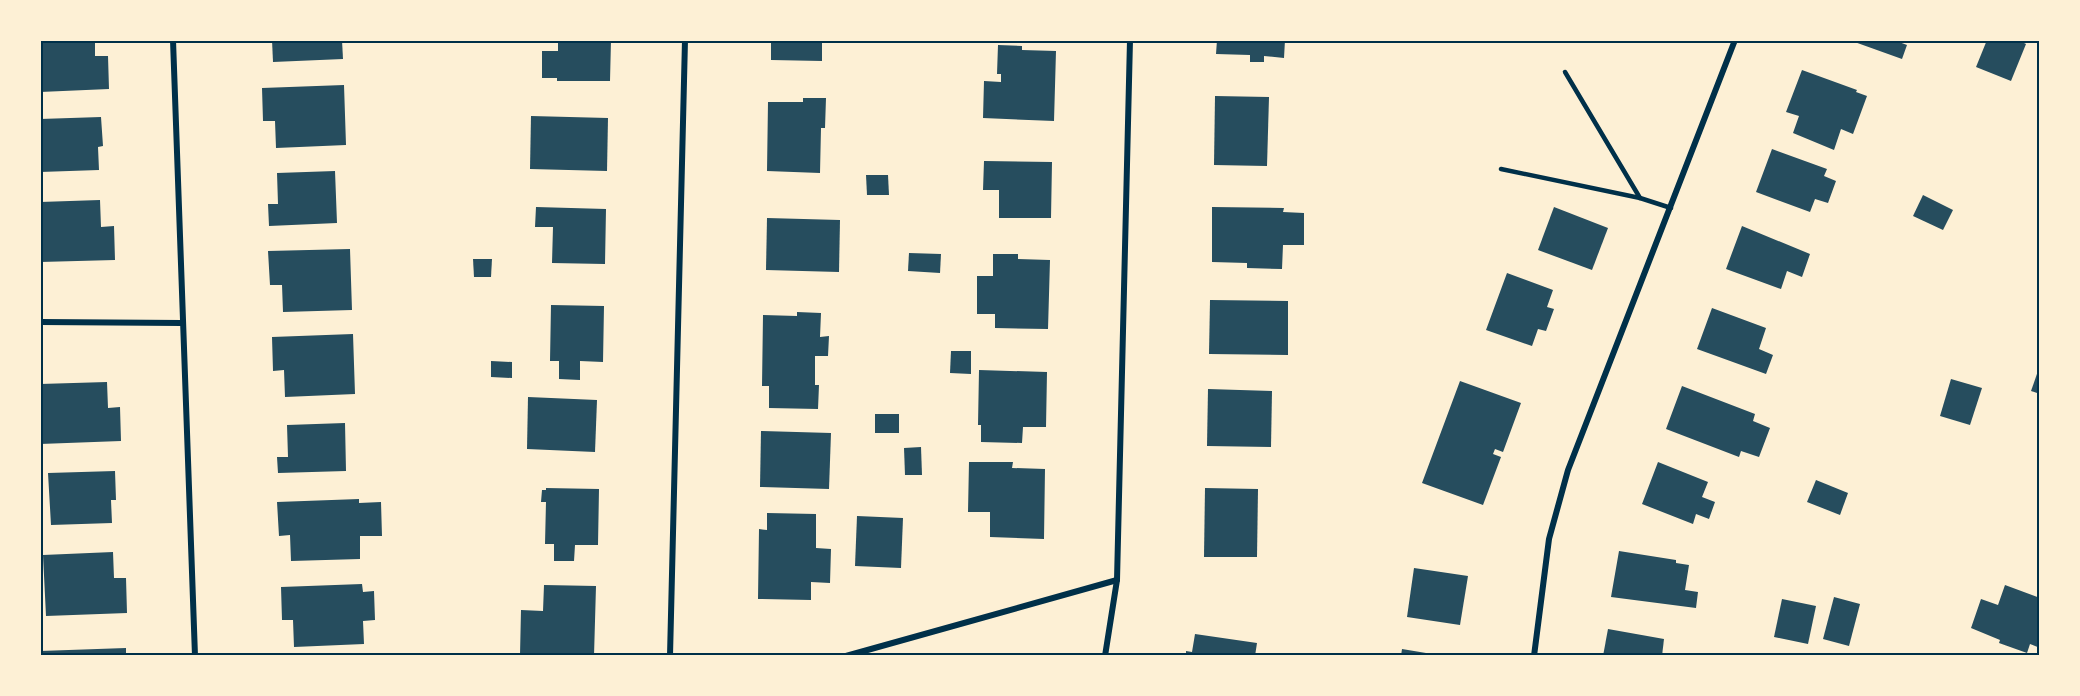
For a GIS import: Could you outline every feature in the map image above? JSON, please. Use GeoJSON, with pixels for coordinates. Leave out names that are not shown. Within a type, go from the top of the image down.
{"type":"FeatureCollection","features":[{"type":"Feature","properties":{"kind":"street"},"geometry":{"type":"LineString","coordinates":[[173,40],[195,656]]}},
{"type":"Feature","properties":{"kind":"street"},"geometry":{"type":"LineString","coordinates":[[670,656],[685,40]]}},
{"type":"Feature","properties":{"kind":"street"},"geometry":{"type":"LineString","coordinates":[[1105,656],[1117,580],[1130,40]]}},
{"type":"Feature","properties":{"kind":"street"},"geometry":{"type":"LineString","coordinates":[[1534,656],[1549,539],[1568,470],[1735,40]]}},
{"type":"Feature","properties":{"kind":"street"},"geometry":{"type":"LineString","coordinates":[[40,322],[182,323]]}},
{"type":"Feature","properties":{"kind":"street"},"geometry":{"type":"LineString","coordinates":[[846,656],[1117,580]]}},
{"type":"Feature","properties":{"kind":"lane"},"geometry":{"type":"LineString","coordinates":[[1565,72],[1640,198]]}},
{"type":"Feature","properties":{"kind":"lane"},"geometry":{"type":"LineString","coordinates":[[1501,169],[1640,198],[1671,208]]}},
{"type":"Feature","properties":{"kind":"building"},"geometry":{"type":"Polygon","coordinates":[[[40,40],[95,40],[95,56],[108,56],[109,89],[40,92],[40,40]]]}},
{"type":"Feature","properties":{"kind":"building"},"geometry":{"type":"Polygon","coordinates":[[[272,40],[342,40],[343,59],[273,62],[272,40]]]}},
{"type":"Feature","properties":{"kind":"building"},"geometry":{"type":"Polygon","coordinates":[[[558,40],[611,40],[610,81],[557,81],[557,78],[542,78],[542,51],[558,51],[558,40]]]}},
{"type":"Feature","properties":{"kind":"building"},"geometry":{"type":"Polygon","coordinates":[[[771,40],[822,40],[822,61],[771,60],[771,40]]]}},
{"type":"Feature","properties":{"kind":"building"},"geometry":{"type":"Polygon","coordinates":[[[1217,40],[1285,40],[1284,58],[1264,56],[1264,62],[1250,62],[1250,55],[1216,54],[1217,40]]]}},
{"type":"Feature","properties":{"kind":"building"},"geometry":{"type":"Polygon","coordinates":[[[1849,40],[1900,40],[1899,42],[1907,45],[1902,59],[1849,40]]]}},
{"type":"Feature","properties":{"kind":"building"},"geometry":{"type":"Polygon","coordinates":[[[1987,40],[2018,40],[2026,44],[2011,81],[1976,67],[1987,40]]]}},
{"type":"Feature","properties":{"kind":"building"},"geometry":{"type":"Polygon","coordinates":[[[998,45],[1022,46],[1022,50],[1056,51],[1054,121],[983,118],[984,81],[1001,82],[1001,74],[997,74],[998,45]]]}},
{"type":"Feature","properties":{"kind":"building"},"geometry":{"type":"Polygon","coordinates":[[[1802,70],[1857,90],[1856,92],[1867,96],[1853,134],[1841,129],[1834,150],[1793,133],[1799,116],[1786,112],[1802,70]]]}},
{"type":"Feature","properties":{"kind":"building"},"geometry":{"type":"Polygon","coordinates":[[[344,85],[346,145],[276,148],[275,121],[263,121],[262,88],[344,85]]]}},
{"type":"Feature","properties":{"kind":"building"},"geometry":{"type":"Polygon","coordinates":[[[1215,96],[1269,97],[1267,166],[1214,165],[1215,96]]]}},
{"type":"Feature","properties":{"kind":"building"},"geometry":{"type":"Polygon","coordinates":[[[803,98],[826,98],[825,128],[821,128],[820,173],[767,171],[768,102],[803,102],[803,98]]]}},
{"type":"Feature","properties":{"kind":"building"},"geometry":{"type":"Polygon","coordinates":[[[531,116],[608,118],[607,171],[530,169],[531,116]]]}},
{"type":"Feature","properties":{"kind":"building"},"geometry":{"type":"Polygon","coordinates":[[[101,117],[103,146],[98,147],[99,170],[40,172],[40,119],[101,117]]]}},
{"type":"Feature","properties":{"kind":"building"},"geometry":{"type":"Polygon","coordinates":[[[1772,149],[1827,169],[1824,176],[1836,181],[1828,203],[1815,199],[1810,212],[1756,192],[1772,149]]]}},
{"type":"Feature","properties":{"kind":"building"},"geometry":{"type":"Polygon","coordinates":[[[984,161],[1052,162],[1051,218],[999,218],[999,190],[983,190],[984,161]]]}},
{"type":"Feature","properties":{"kind":"building"},"geometry":{"type":"Polygon","coordinates":[[[335,171],[337,223],[269,226],[268,204],[278,204],[277,173],[335,171]]]}},
{"type":"Feature","properties":{"kind":"building"},"geometry":{"type":"Polygon","coordinates":[[[866,175],[888,175],[889,195],[867,195],[866,175]]]}},
{"type":"Feature","properties":{"kind":"building"},"geometry":{"type":"Polygon","coordinates":[[[1923,195],[1953,210],[1943,230],[1913,216],[1923,195]]]}},
{"type":"Feature","properties":{"kind":"building"},"geometry":{"type":"Polygon","coordinates":[[[100,200],[101,227],[114,226],[115,260],[40,262],[40,202],[100,200]]]}},
{"type":"Feature","properties":{"kind":"building"},"geometry":{"type":"Polygon","coordinates":[[[536,207],[606,209],[605,264],[552,263],[553,227],[535,227],[536,207]]]}},
{"type":"Feature","properties":{"kind":"building"},"geometry":{"type":"Polygon","coordinates":[[[1212,207],[1284,208],[1283,212],[1304,213],[1304,245],[1283,245],[1282,269],[1247,268],[1247,263],[1212,262],[1212,207]]]}},
{"type":"Feature","properties":{"kind":"building"},"geometry":{"type":"Polygon","coordinates":[[[1554,207],[1608,228],[1592,270],[1538,250],[1554,207]]]}},
{"type":"Feature","properties":{"kind":"building"},"geometry":{"type":"Polygon","coordinates":[[[767,218],[840,220],[839,272],[766,270],[767,218]]]}},
{"type":"Feature","properties":{"kind":"building"},"geometry":{"type":"Polygon","coordinates":[[[1742,226],[1810,254],[1802,277],[1787,271],[1781,289],[1726,269],[1742,226]]]}},
{"type":"Feature","properties":{"kind":"building"},"geometry":{"type":"Polygon","coordinates":[[[350,249],[352,310],[283,312],[282,285],[270,285],[268,251],[350,249]]]}},
{"type":"Feature","properties":{"kind":"building"},"geometry":{"type":"Polygon","coordinates":[[[909,253],[941,254],[940,273],[908,271],[909,253]]]}},
{"type":"Feature","properties":{"kind":"building"},"geometry":{"type":"Polygon","coordinates":[[[993,254],[1018,254],[1018,259],[1050,260],[1048,329],[995,328],[995,314],[977,314],[977,276],[993,276],[993,254]]]}},
{"type":"Feature","properties":{"kind":"building"},"geometry":{"type":"Polygon","coordinates":[[[473,259],[492,259],[491,277],[474,277],[473,259]]]}},
{"type":"Feature","properties":{"kind":"building"},"geometry":{"type":"Polygon","coordinates":[[[1507,273],[1553,290],[1547,307],[1554,309],[1546,331],[1538,329],[1532,346],[1486,330],[1507,273]]]}},
{"type":"Feature","properties":{"kind":"building"},"geometry":{"type":"Polygon","coordinates":[[[1210,300],[1288,301],[1288,355],[1209,354],[1210,300]]]}},
{"type":"Feature","properties":{"kind":"building"},"geometry":{"type":"Polygon","coordinates":[[[551,305],[604,306],[603,362],[580,361],[580,380],[559,379],[559,361],[550,361],[551,305]]]}},
{"type":"Feature","properties":{"kind":"building"},"geometry":{"type":"Polygon","coordinates":[[[1712,308],[1766,328],[1759,349],[1773,355],[1766,374],[1697,349],[1712,308]]]}},
{"type":"Feature","properties":{"kind":"building"},"geometry":{"type":"Polygon","coordinates":[[[797,312],[821,313],[820,337],[829,336],[828,356],[815,356],[815,385],[819,385],[818,409],[769,408],[769,386],[762,386],[763,315],[797,316],[797,312]]]}},
{"type":"Feature","properties":{"kind":"building"},"geometry":{"type":"Polygon","coordinates":[[[353,334],[355,394],[285,397],[284,370],[273,371],[272,337],[353,334]]]}},
{"type":"Feature","properties":{"kind":"building"},"geometry":{"type":"Polygon","coordinates":[[[951,351],[971,351],[971,374],[950,373],[951,351]]]}},
{"type":"Feature","properties":{"kind":"building"},"geometry":{"type":"Polygon","coordinates":[[[491,361],[512,362],[512,378],[491,377],[491,361]]]}},
{"type":"Feature","properties":{"kind":"building"},"geometry":{"type":"Polygon","coordinates":[[[2040,368],[2040,394],[2031,391],[2040,368]]]}},
{"type":"Feature","properties":{"kind":"building"},"geometry":{"type":"Polygon","coordinates":[[[979,370],[1047,372],[1046,427],[1023,427],[1022,443],[981,442],[981,425],[978,425],[979,370]]]}},
{"type":"Feature","properties":{"kind":"building"},"geometry":{"type":"Polygon","coordinates":[[[1951,379],[1982,388],[1970,425],[1940,416],[1951,379]]]}},
{"type":"Feature","properties":{"kind":"building"},"geometry":{"type":"Polygon","coordinates":[[[1460,381],[1521,403],[1503,452],[1495,449],[1493,454],[1501,457],[1483,505],[1422,483],[1460,381]]]}},
{"type":"Feature","properties":{"kind":"building"},"geometry":{"type":"Polygon","coordinates":[[[107,382],[108,408],[120,407],[121,441],[40,444],[40,384],[107,382]]]}},
{"type":"Feature","properties":{"kind":"building"},"geometry":{"type":"Polygon","coordinates":[[[1682,386],[1755,414],[1753,421],[1770,428],[1759,457],[1741,451],[1739,457],[1666,429],[1682,386]]]}},
{"type":"Feature","properties":{"kind":"building"},"geometry":{"type":"Polygon","coordinates":[[[1208,389],[1272,391],[1271,447],[1207,446],[1208,389]]]}},
{"type":"Feature","properties":{"kind":"building"},"geometry":{"type":"Polygon","coordinates":[[[528,397],[597,400],[595,452],[527,449],[528,397]]]}},
{"type":"Feature","properties":{"kind":"building"},"geometry":{"type":"Polygon","coordinates":[[[875,414],[899,414],[899,433],[875,433],[875,414]]]}},
{"type":"Feature","properties":{"kind":"building"},"geometry":{"type":"Polygon","coordinates":[[[345,423],[346,471],[278,473],[277,457],[288,457],[287,425],[345,423]]]}},
{"type":"Feature","properties":{"kind":"building"},"geometry":{"type":"Polygon","coordinates":[[[761,431],[831,433],[829,489],[760,487],[761,431]]]}},
{"type":"Feature","properties":{"kind":"building"},"geometry":{"type":"Polygon","coordinates":[[[921,447],[922,475],[905,475],[904,448],[921,447]]]}},
{"type":"Feature","properties":{"kind":"building"},"geometry":{"type":"Polygon","coordinates":[[[969,462],[1013,462],[1012,468],[1045,469],[1044,539],[990,537],[990,512],[968,512],[969,462]]]}},
{"type":"Feature","properties":{"kind":"building"},"geometry":{"type":"Polygon","coordinates":[[[1658,462],[1708,482],[1702,497],[1715,502],[1709,519],[1696,514],[1693,524],[1642,504],[1658,462]]]}},
{"type":"Feature","properties":{"kind":"building"},"geometry":{"type":"Polygon","coordinates":[[[115,471],[116,500],[111,500],[112,523],[51,525],[48,473],[115,471]]]}},
{"type":"Feature","properties":{"kind":"building"},"geometry":{"type":"Polygon","coordinates":[[[1816,480],[1848,493],[1840,515],[1807,502],[1816,480]]]}},
{"type":"Feature","properties":{"kind":"building"},"geometry":{"type":"Polygon","coordinates":[[[546,488],[599,489],[598,545],[575,545],[574,561],[554,561],[554,544],[545,544],[546,502],[541,502],[542,490],[546,488]]]}},
{"type":"Feature","properties":{"kind":"building"},"geometry":{"type":"Polygon","coordinates":[[[1205,488],[1258,489],[1257,557],[1204,557],[1205,488]]]}},
{"type":"Feature","properties":{"kind":"building"},"geometry":{"type":"Polygon","coordinates":[[[359,499],[359,503],[381,502],[382,536],[360,536],[360,559],[291,561],[290,535],[279,536],[277,502],[359,499]]]}},
{"type":"Feature","properties":{"kind":"building"},"geometry":{"type":"Polygon","coordinates":[[[767,513],[816,514],[816,548],[831,549],[830,583],[811,582],[811,600],[758,599],[759,529],[767,530],[767,513]]]}},
{"type":"Feature","properties":{"kind":"building"},"geometry":{"type":"Polygon","coordinates":[[[857,516],[903,518],[901,568],[855,566],[857,516]]]}},
{"type":"Feature","properties":{"kind":"building"},"geometry":{"type":"Polygon","coordinates":[[[1619,551],[1676,560],[1676,563],[1689,565],[1685,590],[1698,592],[1696,608],[1611,597],[1619,551]]]}},
{"type":"Feature","properties":{"kind":"building"},"geometry":{"type":"Polygon","coordinates":[[[113,552],[114,578],[126,578],[127,613],[46,616],[43,555],[113,552]]]}},
{"type":"Feature","properties":{"kind":"building"},"geometry":{"type":"Polygon","coordinates":[[[1414,568],[1468,576],[1460,625],[1407,617],[1414,568]]]}},
{"type":"Feature","properties":{"kind":"building"},"geometry":{"type":"Polygon","coordinates":[[[362,584],[363,592],[374,591],[375,620],[363,621],[364,644],[294,647],[293,620],[282,620],[281,587],[362,584]]]}},
{"type":"Feature","properties":{"kind":"building"},"geometry":{"type":"Polygon","coordinates":[[[544,585],[596,586],[594,656],[520,655],[521,610],[543,611],[544,585]]]}},
{"type":"Feature","properties":{"kind":"building"},"geometry":{"type":"Polygon","coordinates":[[[2005,585],[2040,598],[2040,648],[2030,644],[2027,653],[1999,643],[2000,640],[1971,628],[1981,599],[1998,605],[2005,585]]]}},
{"type":"Feature","properties":{"kind":"building"},"geometry":{"type":"Polygon","coordinates":[[[1834,597],[1860,604],[1849,646],[1823,639],[1834,597]]]}},
{"type":"Feature","properties":{"kind":"building"},"geometry":{"type":"Polygon","coordinates":[[[1782,599],[1816,606],[1808,644],[1774,637],[1782,599]]]}},
{"type":"Feature","properties":{"kind":"building"},"geometry":{"type":"Polygon","coordinates":[[[1608,629],[1664,639],[1662,656],[1603,656],[1608,629]]]}},
{"type":"Feature","properties":{"kind":"building"},"geometry":{"type":"Polygon","coordinates":[[[1195,634],[1257,643],[1255,656],[1186,656],[1186,651],[1192,652],[1195,634]]]}},
{"type":"Feature","properties":{"kind":"building"},"geometry":{"type":"Polygon","coordinates":[[[126,648],[126,656],[40,656],[40,651],[126,648]]]}},
{"type":"Feature","properties":{"kind":"building"},"geometry":{"type":"Polygon","coordinates":[[[1402,649],[1432,654],[1432,656],[1401,656],[1402,649]]]}}]}
